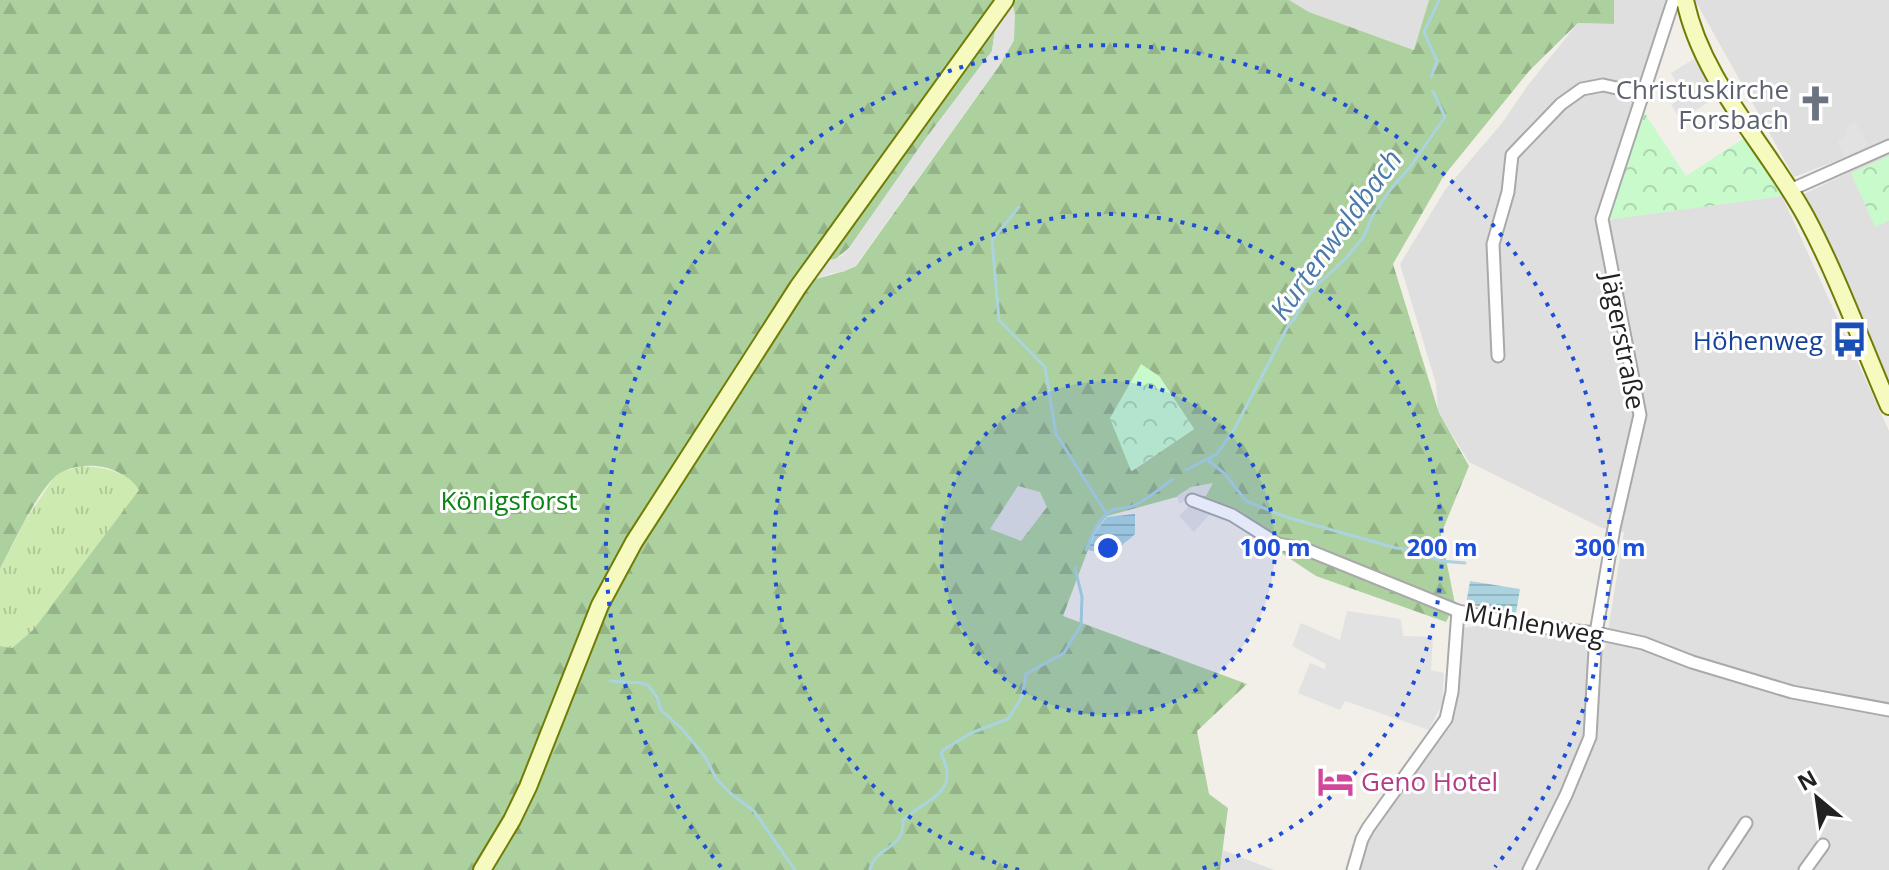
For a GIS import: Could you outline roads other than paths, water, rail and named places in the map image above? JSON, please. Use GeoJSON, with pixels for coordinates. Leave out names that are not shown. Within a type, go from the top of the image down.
{"type":"FeatureCollection","features":[{"type":"Feature","properties":{"kind":"main road"},"geometry":{"type":"LineString","coordinates":[[482,870],[528,787],[600,605],[634,542],[798,287],[1005,0]]}},
{"type":"Feature","properties":{"kind":"main road"},"geometry":{"type":"LineString","coordinates":[[1685,0],[1698,40],[1712,69],[1790,190],[1820,247],[1889,406]]}},
{"type":"Feature","properties":{"kind":"street","name":"Jägerstraße"},"geometry":{"type":"LineString","coordinates":[[1529,870],[1590,737],[1596,633],[1614,528],[1640,415],[1602,219],[1673,2],[1677,0]]}},
{"type":"Feature","properties":{"kind":"street"},"geometry":{"type":"LineString","coordinates":[[1498,356],[1493,244],[1508,192],[1512,155],[1561,104],[1582,89],[1603,85],[1642,98]]}},
{"type":"Feature","properties":{"kind":"street"},"geometry":{"type":"LineString","coordinates":[[1790,190],[1889,146]]}},
{"type":"Feature","properties":{"kind":"street","name":"Mühlenweg"},"geometry":{"type":"LineString","coordinates":[[1192,500],[1232,515],[1278,544],[1305,549],[1458,611],[1529,626],[1596,633],[1643,643],[1692,662],[1792,692],[1889,710]]}},
{"type":"Feature","properties":{"kind":"street"},"geometry":{"type":"LineString","coordinates":[[1353,870],[1368,828],[1446,719],[1452,692],[1458,611]]}},
{"type":"Feature","properties":{"kind":"street"},"geometry":{"type":"LineString","coordinates":[[1715,870],[1746,823]]}},
{"type":"Feature","properties":{"kind":"street"},"geometry":{"type":"LineString","coordinates":[[1805,870],[1823,845]]}},
{"type":"Feature","properties":{"kind":"water"},"geometry":{"type":"Polygon","coordinates":[[[1135,514],[1135,534],[1124,543],[1108,551],[1088,550],[1096,531],[1107,517],[1135,514]]]}},
{"type":"Feature","properties":{"kind":"water"},"geometry":{"type":"Polygon","coordinates":[[[1470,581],[1520,589],[1516,613],[1466,604],[1470,581]]]}},
{"type":"Feature","properties":{"kind":"waterway","name":"Kurtenwaldbach"},"geometry":{"type":"LineString","coordinates":[[1431,77],[1437,61],[1424,32],[1439,0]]}},
{"type":"Feature","properties":{"kind":"waterway","name":"Kurtenwaldbach"},"geometry":{"type":"LineString","coordinates":[[1186,470],[1217,454],[1235,428],[1299,308],[1363,238],[1374,213],[1445,117],[1433,91]]}},
{"type":"Feature","properties":{"kind":"waterway"},"geometry":{"type":"LineString","coordinates":[[1019,207],[992,240],[999,320],[1045,367],[1056,434],[1106,513]]}},
{"type":"Feature","properties":{"kind":"waterway"},"geometry":{"type":"LineString","coordinates":[[1209,461],[1225,474],[1246,501],[1286,517],[1396,548],[1415,550],[1441,561],[1465,563]]}},
{"type":"Feature","properties":{"kind":"waterway","name":"Kurtenwaldbach"},"geometry":{"type":"LineString","coordinates":[[1086,550],[1105,515],[1140,503],[1173,479]]}},
{"type":"Feature","properties":{"kind":"waterway","name":"Kurtenwaldbach"},"geometry":{"type":"LineString","coordinates":[[871,870],[878,855],[900,837],[903,820],[944,787],[947,778],[941,754],[943,750],[971,733],[1008,719],[1022,697],[1026,674],[1064,653],[1081,625],[1082,597],[1075,568]]}},
{"type":"Feature","properties":{"kind":"waterway"},"geometry":{"type":"LineString","coordinates":[[610,681],[648,685],[657,697],[661,710],[704,755],[716,778],[754,811],[795,870]]}},
{"type":"Feature","properties":{"kind":"place","name":"Christuskirche Forsbach"},"geometry":{"type":"Point","coordinates":[1815,104]}},
{"type":"Feature","properties":{"kind":"place","name":"Höhenweg"},"geometry":{"type":"Point","coordinates":[1849,340]}},
{"type":"Feature","properties":{"kind":"place","name":"Geno Hotel"},"geometry":{"type":"Point","coordinates":[1335,781]}},
{"type":"Feature","properties":{"kind":"park label","name":"Königsforst"},"geometry":{"type":"Point","coordinates":[509,500]}}]}
